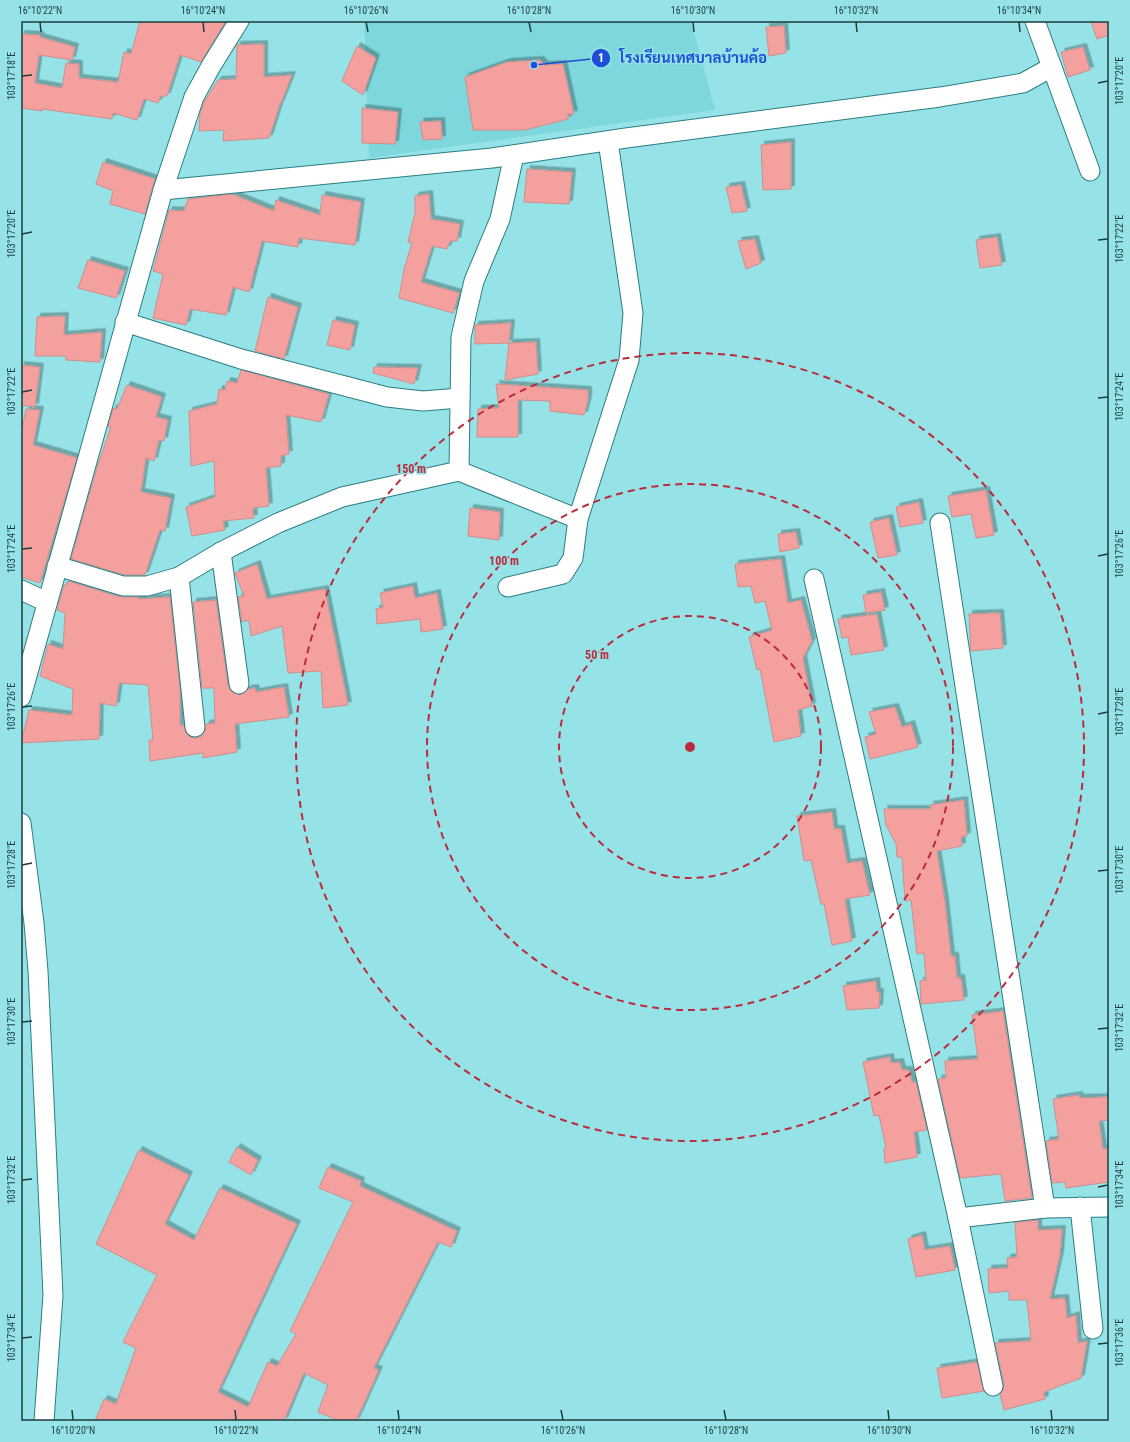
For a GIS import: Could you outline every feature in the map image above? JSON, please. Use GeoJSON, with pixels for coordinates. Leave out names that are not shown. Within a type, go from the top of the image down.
{"type":"FeatureCollection","features":[{"type":"Feature","properties":{"kind":"street"},"geometry":{"type":"LineString","coordinates":[[21,694],[163,190],[194,98],[211,66],[240,21]]}},
{"type":"Feature","properties":{"kind":"street"},"geometry":{"type":"LineString","coordinates":[[1035,21],[1090,170]]}},
{"type":"Feature","properties":{"kind":"street"},"geometry":{"type":"LineString","coordinates":[[163,190],[514,155],[940,97],[1023,82],[1052,67]]}},
{"type":"Feature","properties":{"kind":"street"},"geometry":{"type":"LineString","coordinates":[[508,587],[563,574],[573,558],[578,519],[629,360],[633,313],[608,141]]}},
{"type":"Feature","properties":{"kind":"street"},"geometry":{"type":"LineString","coordinates":[[459,471],[461,337],[474,281],[500,219],[514,155]]}},
{"type":"Feature","properties":{"kind":"street"},"geometry":{"type":"LineString","coordinates":[[125,322],[241,359],[387,397],[423,401],[460,398]]}},
{"type":"Feature","properties":{"kind":"street"},"geometry":{"type":"LineString","coordinates":[[57,566],[123,586],[147,586],[179,578],[221,552],[278,523],[342,497],[459,471],[578,519]]}},
{"type":"Feature","properties":{"kind":"street"},"geometry":{"type":"LineString","coordinates":[[940,523],[1045,1208]]}},
{"type":"Feature","properties":{"kind":"street"},"geometry":{"type":"LineString","coordinates":[[221,552],[239,684]]}},
{"type":"Feature","properties":{"kind":"street"},"geometry":{"type":"LineString","coordinates":[[179,578],[195,727]]}},
{"type":"Feature","properties":{"kind":"street"},"geometry":{"type":"LineString","coordinates":[[814,579],[958,1218],[993,1386]]}},
{"type":"Feature","properties":{"kind":"street"},"geometry":{"type":"LineString","coordinates":[[21,590],[47,602]]}},
{"type":"Feature","properties":{"kind":"street"},"geometry":{"type":"LineString","coordinates":[[21,823],[27,923],[38,971],[53,1295],[44,1421]]}},
{"type":"Feature","properties":{"kind":"street"},"geometry":{"type":"LineString","coordinates":[[1080,1207],[1093,1329]]}},
{"type":"Feature","properties":{"kind":"street"},"geometry":{"type":"LineString","coordinates":[[958,1218],[1045,1208],[1109,1207]]}},
{"type":"Feature","properties":{"kind":"shaded area"},"geometry":{"type":"Polygon","coordinates":[[[364,21],[691,21],[715,110],[369,158],[364,21]]]}},
{"type":"Feature","properties":{"kind":"building"},"geometry":{"type":"Polygon","coordinates":[[[140,21],[226,21],[201,62],[180,55],[167,96],[161,96],[158,103],[144,99],[137,120],[113,113],[112,119],[42,109],[42,111],[21,108],[21,34],[40,35],[40,37],[75,47],[72,60],[39,55],[35,83],[62,88],[66,63],[79,64],[79,78],[118,82],[124,52],[131,54],[140,21]]]}},
{"type":"Feature","properties":{"kind":"building"},"geometry":{"type":"Polygon","coordinates":[[[1091,21],[1109,21],[1109,35],[1097,39],[1091,21]]]}},
{"type":"Feature","properties":{"kind":"building"},"geometry":{"type":"Polygon","coordinates":[[[784,26],[786,53],[769,56],[766,27],[784,26]]]}},
{"type":"Feature","properties":{"kind":"building"},"geometry":{"type":"Polygon","coordinates":[[[264,44],[264,77],[292,75],[280,104],[269,138],[223,141],[224,130],[199,131],[200,113],[204,102],[218,80],[236,79],[237,45],[264,44]]]}},
{"type":"Feature","properties":{"kind":"building"},"geometry":{"type":"Polygon","coordinates":[[[357,46],[376,58],[363,95],[342,81],[357,46]]]}},
{"type":"Feature","properties":{"kind":"building"},"geometry":{"type":"Polygon","coordinates":[[[1083,47],[1090,70],[1068,77],[1061,52],[1083,47]]]}},
{"type":"Feature","properties":{"kind":"building"},"geometry":{"type":"Polygon","coordinates":[[[540,60],[545,65],[563,64],[574,114],[568,114],[568,119],[525,130],[473,130],[465,77],[507,62],[540,60]]]}},
{"type":"Feature","properties":{"kind":"building"},"geometry":{"type":"Polygon","coordinates":[[[362,108],[398,112],[395,144],[362,143],[362,108]]]}},
{"type":"Feature","properties":{"kind":"building"},"geometry":{"type":"Polygon","coordinates":[[[441,121],[442,139],[423,140],[420,122],[441,121]]]}},
{"type":"Feature","properties":{"kind":"building"},"geometry":{"type":"Polygon","coordinates":[[[791,142],[791,189],[763,190],[761,145],[791,142]]]}},
{"type":"Feature","properties":{"kind":"building"},"geometry":{"type":"Polygon","coordinates":[[[103,162],[155,179],[145,214],[110,204],[113,191],[96,184],[103,162]]]}},
{"type":"Feature","properties":{"kind":"building"},"geometry":{"type":"Polygon","coordinates":[[[527,169],[572,172],[569,204],[524,202],[527,169]]]}},
{"type":"Feature","properties":{"kind":"building"},"geometry":{"type":"Polygon","coordinates":[[[741,185],[747,211],[732,213],[726,187],[741,185]]]}},
{"type":"Feature","properties":{"kind":"building"},"geometry":{"type":"Polygon","coordinates":[[[232,194],[274,211],[276,200],[320,215],[322,195],[361,202],[355,245],[299,238],[298,247],[262,241],[249,292],[233,287],[226,315],[190,309],[186,325],[153,318],[163,274],[153,271],[169,210],[184,211],[188,199],[232,194]]]}},
{"type":"Feature","properties":{"kind":"building"},"geometry":{"type":"Polygon","coordinates":[[[429,194],[431,219],[460,224],[457,241],[450,241],[447,249],[432,246],[421,282],[459,293],[453,313],[399,298],[404,269],[412,243],[408,242],[415,213],[415,196],[429,194]]]}},
{"type":"Feature","properties":{"kind":"building"},"geometry":{"type":"Polygon","coordinates":[[[997,237],[1002,265],[980,268],[976,240],[997,237]]]}},
{"type":"Feature","properties":{"kind":"building"},"geometry":{"type":"Polygon","coordinates":[[[755,239],[761,263],[746,269],[738,241],[755,239]]]}},
{"type":"Feature","properties":{"kind":"building"},"geometry":{"type":"Polygon","coordinates":[[[88,260],[125,271],[116,298],[78,288],[88,260]]]}},
{"type":"Feature","properties":{"kind":"building"},"geometry":{"type":"Polygon","coordinates":[[[268,297],[298,307],[284,359],[255,351],[268,297]]]}},
{"type":"Feature","properties":{"kind":"building"},"geometry":{"type":"Polygon","coordinates":[[[65,316],[64,335],[102,332],[100,362],[66,360],[66,356],[35,356],[37,317],[65,316]]]}},
{"type":"Feature","properties":{"kind":"building"},"geometry":{"type":"Polygon","coordinates":[[[333,320],[355,325],[350,350],[327,345],[333,320]]]}},
{"type":"Feature","properties":{"kind":"building"},"geometry":{"type":"Polygon","coordinates":[[[511,323],[509,343],[475,344],[475,325],[511,323]]]}},
{"type":"Feature","properties":{"kind":"building"},"geometry":{"type":"Polygon","coordinates":[[[536,342],[538,374],[505,380],[509,343],[536,342]]]}},
{"type":"Feature","properties":{"kind":"building"},"geometry":{"type":"Polygon","coordinates":[[[21,365],[40,367],[35,407],[21,405],[21,365]]]}},
{"type":"Feature","properties":{"kind":"building"},"geometry":{"type":"Polygon","coordinates":[[[374,367],[418,368],[414,384],[373,373],[374,367]]]}},
{"type":"Feature","properties":{"kind":"building"},"geometry":{"type":"Polygon","coordinates":[[[241,370],[329,394],[321,422],[286,415],[289,454],[281,456],[281,466],[266,468],[269,506],[253,508],[254,518],[223,521],[225,530],[192,536],[186,507],[215,497],[214,461],[191,466],[189,411],[217,404],[219,389],[225,390],[227,381],[237,383],[241,370]]]}},
{"type":"Feature","properties":{"kind":"building"},"geometry":{"type":"Polygon","coordinates":[[[496,384],[588,390],[588,400],[584,415],[550,411],[550,401],[518,400],[518,437],[477,437],[478,409],[499,408],[496,384]]]}},
{"type":"Feature","properties":{"kind":"building"},"geometry":{"type":"Polygon","coordinates":[[[127,385],[162,397],[156,417],[168,420],[164,441],[159,440],[154,461],[146,458],[141,492],[171,498],[165,531],[160,530],[145,575],[125,575],[71,559],[98,464],[111,427],[108,427],[113,408],[117,409],[127,385]]]}},
{"type":"Feature","properties":{"kind":"building"},"geometry":{"type":"Polygon","coordinates":[[[26,409],[40,410],[33,445],[77,458],[40,583],[21,577],[21,433],[26,409]]]}},
{"type":"Feature","properties":{"kind":"building"},"geometry":{"type":"Polygon","coordinates":[[[986,490],[994,535],[976,538],[971,514],[952,517],[948,496],[986,490]]]}},
{"type":"Feature","properties":{"kind":"building"},"geometry":{"type":"Polygon","coordinates":[[[919,502],[923,523],[900,527],[896,507],[919,502]]]}},
{"type":"Feature","properties":{"kind":"building"},"geometry":{"type":"Polygon","coordinates":[[[470,508],[500,512],[499,540],[468,536],[470,508]]]}},
{"type":"Feature","properties":{"kind":"building"},"geometry":{"type":"Polygon","coordinates":[[[889,518],[897,555],[878,558],[870,522],[889,518]]]}},
{"type":"Feature","properties":{"kind":"building"},"geometry":{"type":"Polygon","coordinates":[[[796,532],[799,548],[780,552],[778,534],[796,532]]]}},
{"type":"Feature","properties":{"kind":"building"},"geometry":{"type":"Polygon","coordinates":[[[781,559],[788,603],[801,600],[812,641],[803,658],[812,706],[798,710],[801,736],[774,742],[760,669],[757,670],[749,637],[772,630],[765,601],[755,603],[751,586],[738,587],[735,564],[781,559]]]}},
{"type":"Feature","properties":{"kind":"building"},"geometry":{"type":"Polygon","coordinates":[[[257,564],[267,599],[325,589],[348,705],[323,708],[321,671],[288,673],[282,626],[251,636],[249,620],[242,622],[238,597],[244,596],[235,573],[257,564]]]}},
{"type":"Feature","properties":{"kind":"building"},"geometry":{"type":"Polygon","coordinates":[[[68,581],[120,597],[139,597],[138,599],[170,597],[180,688],[180,725],[184,725],[186,733],[190,737],[196,738],[201,736],[205,731],[206,724],[215,723],[214,688],[202,688],[193,602],[216,600],[228,685],[231,691],[240,695],[248,689],[255,688],[256,692],[284,687],[289,717],[235,724],[237,752],[203,758],[203,753],[150,761],[149,740],[153,740],[148,685],[119,683],[116,706],[100,703],[99,739],[21,743],[29,710],[72,715],[73,689],[40,676],[48,644],[63,649],[65,613],[57,610],[64,585],[67,585],[68,581]]]}},
{"type":"Feature","properties":{"kind":"building"},"geometry":{"type":"Polygon","coordinates":[[[413,586],[415,598],[437,593],[443,629],[421,632],[420,619],[377,624],[376,609],[383,607],[380,593],[413,586]]]}},
{"type":"Feature","properties":{"kind":"building"},"geometry":{"type":"Polygon","coordinates":[[[881,592],[885,610],[866,613],[863,595],[881,592]]]}},
{"type":"Feature","properties":{"kind":"building"},"geometry":{"type":"Polygon","coordinates":[[[1000,613],[1003,648],[971,651],[969,614],[1000,613]]]}},
{"type":"Feature","properties":{"kind":"building"},"geometry":{"type":"Polygon","coordinates":[[[877,614],[884,650],[851,655],[848,637],[842,638],[838,619],[877,614]]]}},
{"type":"Feature","properties":{"kind":"building"},"geometry":{"type":"Polygon","coordinates":[[[895,707],[902,727],[911,724],[918,747],[870,759],[865,737],[876,734],[869,712],[895,707]]]}},
{"type":"Feature","properties":{"kind":"building"},"geometry":{"type":"Polygon","coordinates":[[[964,800],[967,836],[961,837],[962,846],[937,851],[951,956],[955,956],[957,978],[961,978],[964,1000],[921,1004],[920,981],[926,980],[924,953],[917,954],[911,900],[905,901],[902,857],[897,857],[896,844],[886,825],[884,809],[931,809],[930,805],[964,800]]]}},
{"type":"Feature","properties":{"kind":"building"},"geometry":{"type":"Polygon","coordinates":[[[832,812],[834,829],[841,829],[847,863],[862,861],[870,895],[845,899],[852,941],[832,945],[824,904],[821,904],[811,860],[804,861],[797,816],[832,812]]]}},
{"type":"Feature","properties":{"kind":"building"},"geometry":{"type":"Polygon","coordinates":[[[876,981],[877,992],[880,992],[879,1008],[847,1010],[843,986],[876,981]]]}},
{"type":"Feature","properties":{"kind":"building"},"geometry":{"type":"Polygon","coordinates":[[[1003,1011],[1032,1198],[1005,1201],[1001,1174],[960,1178],[938,1079],[946,1078],[945,1061],[978,1059],[972,1015],[1003,1011]]]}},
{"type":"Feature","properties":{"kind":"building"},"geometry":{"type":"Polygon","coordinates":[[[890,1057],[891,1063],[900,1062],[902,1070],[909,1070],[912,1082],[916,1082],[927,1130],[914,1132],[917,1157],[885,1163],[884,1148],[886,1148],[879,1115],[874,1116],[863,1062],[890,1057]]]}},
{"type":"Feature","properties":{"kind":"building"},"geometry":{"type":"Polygon","coordinates":[[[1079,1095],[1080,1098],[1109,1097],[1109,1120],[1099,1121],[1103,1149],[1109,1149],[1109,1182],[1066,1188],[1065,1182],[1052,1183],[1046,1141],[1059,1139],[1053,1099],[1079,1095]]]}},
{"type":"Feature","properties":{"kind":"building"},"geometry":{"type":"Polygon","coordinates":[[[237,1147],[258,1160],[251,1175],[229,1162],[237,1147]]]}},
{"type":"Feature","properties":{"kind":"building"},"geometry":{"type":"Polygon","coordinates":[[[139,1150],[189,1175],[165,1224],[194,1240],[220,1188],[297,1224],[218,1392],[248,1407],[268,1362],[277,1366],[296,1334],[290,1331],[353,1202],[319,1188],[328,1167],[361,1181],[360,1186],[457,1231],[451,1247],[438,1242],[374,1368],[379,1370],[356,1421],[339,1421],[318,1412],[328,1385],[304,1373],[284,1421],[95,1421],[104,1399],[116,1404],[136,1348],[123,1342],[157,1275],[96,1244],[139,1150]]]}},
{"type":"Feature","properties":{"kind":"building"},"geometry":{"type":"Polygon","coordinates":[[[1038,1220],[1038,1230],[1062,1229],[1060,1255],[1050,1299],[1065,1298],[1067,1318],[1076,1315],[1078,1343],[1087,1341],[1081,1378],[1044,1392],[1045,1399],[1004,1410],[1000,1394],[1003,1390],[1004,1384],[995,1343],[1031,1341],[1027,1300],[1009,1300],[1009,1291],[989,1293],[988,1269],[1008,1268],[1007,1258],[1017,1257],[1015,1222],[1038,1220]]]}},
{"type":"Feature","properties":{"kind":"building"},"geometry":{"type":"Polygon","coordinates":[[[922,1235],[925,1250],[950,1246],[955,1270],[916,1277],[908,1239],[922,1235]]]}},
{"type":"Feature","properties":{"kind":"building"},"geometry":{"type":"Polygon","coordinates":[[[977,1362],[984,1391],[942,1398],[937,1368],[977,1362]]]}},
{"type":"Feature","properties":{"kind":"place","name":"โรงเรียนเทศบาลบ้านค้อ"},"geometry":{"type":"Point","coordinates":[534,65]}}]}
